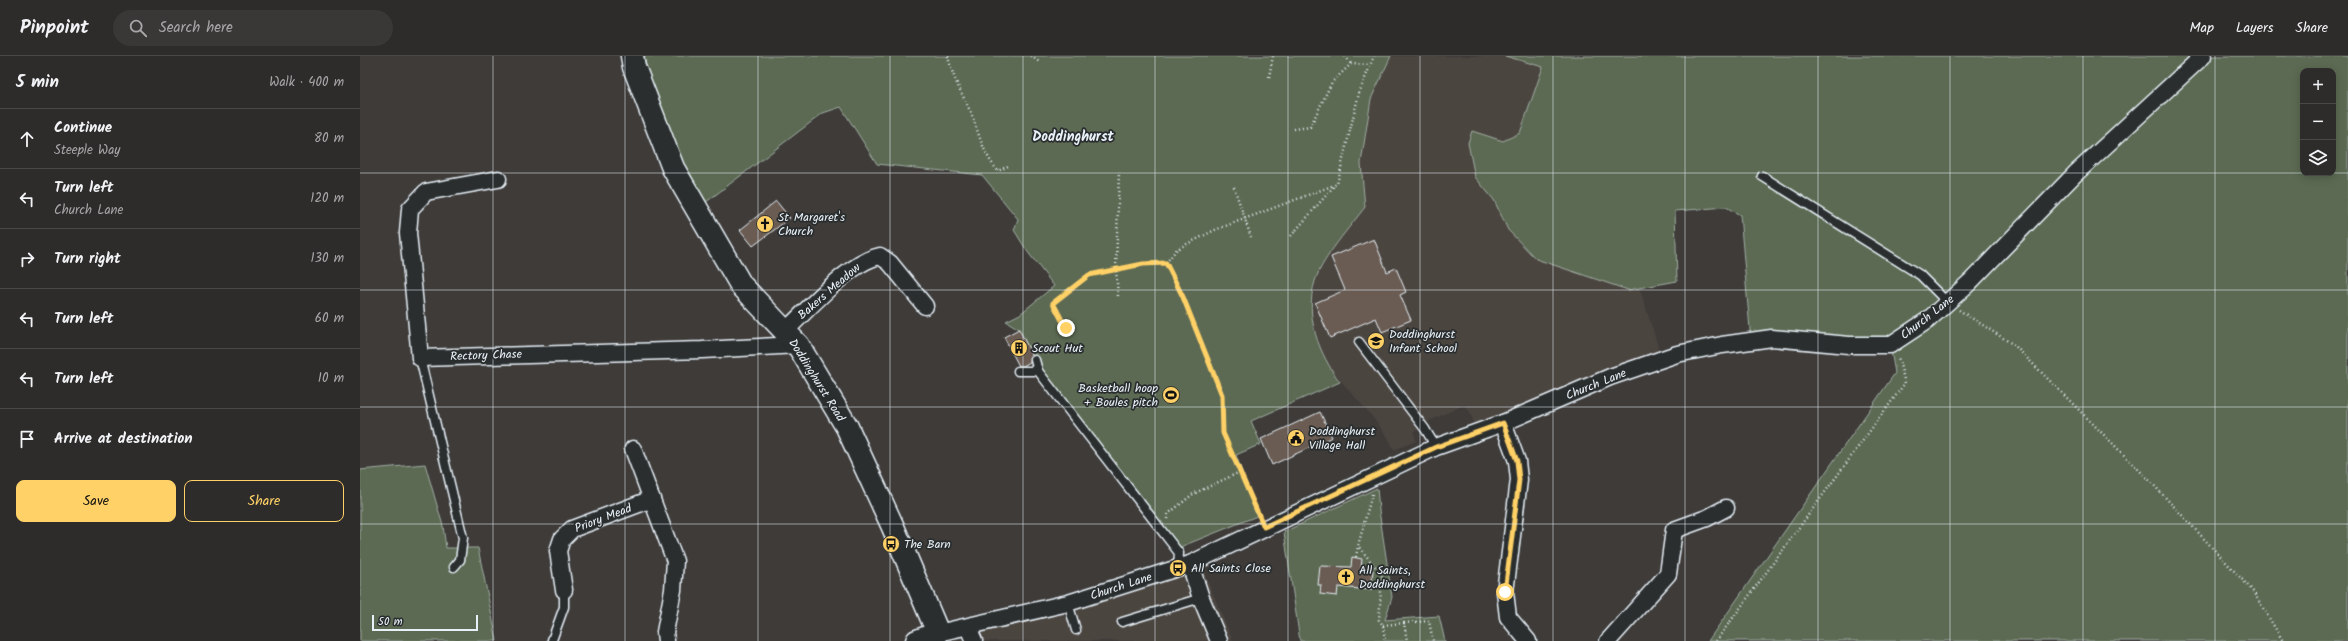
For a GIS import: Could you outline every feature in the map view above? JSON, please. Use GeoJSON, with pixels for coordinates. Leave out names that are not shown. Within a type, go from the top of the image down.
{"type":"FeatureCollection","features":[{"type":"Feature","properties":{"kind":"street","name":"Doddinghurst Road"},"geometry":{"type":"LineString","coordinates":[[632,56],[634,67],[673,168],[741,285],[792,338],[847,427],[893,527],[938,634]]}},
{"type":"Feature","properties":{"kind":"street","name":"Church Lane"},"geometry":{"type":"LineString","coordinates":[[917,641],[938,634],[971,634],[1184,566],[1436,447],[1503,423],[1610,377],[1677,354],[1722,344],[1772,338],[1848,345],[1890,345],[1928,320],[1970,282],[2074,174],[2203,56]]}},
{"type":"Feature","properties":{"kind":"street"},"geometry":{"type":"LineString","coordinates":[[420,358],[408,233],[410,209],[426,192],[498,179]]}},
{"type":"Feature","properties":{"kind":"street","name":"Bakers Meadow"},"geometry":{"type":"LineString","coordinates":[[792,338],[853,268],[868,258],[880,256],[890,263],[925,306]]}},
{"type":"Feature","properties":{"kind":"street","name":"Rectory Chase"},"geometry":{"type":"LineString","coordinates":[[420,358],[702,350],[792,338]]}},
{"type":"Feature","properties":{"kind":"street"},"geometry":{"type":"LineString","coordinates":[[1503,423],[1517,461],[1519,480],[1505,592],[1508,616],[1528,641]]}},
{"type":"Feature","properties":{"kind":"street"},"geometry":{"type":"LineString","coordinates":[[633,449],[675,561],[673,590],[665,632],[666,641]]}},
{"type":"Feature","properties":{"kind":"street","name":"Priory Mead"},"geometry":{"type":"LineString","coordinates":[[564,590],[558,551],[562,540],[572,528],[652,499]]}},
{"type":"Feature","properties":{"kind":"street"},"geometry":{"type":"LineString","coordinates":[[1608,641],[1668,574],[1674,530],[1707,518],[1726,508]]}},
{"type":"Feature","properties":{"kind":"street"},"geometry":{"type":"LineString","coordinates":[[1184,566],[1201,598],[1219,641]]}},
{"type":"Feature","properties":{"kind":"lane"},"geometry":{"type":"LineString","coordinates":[[1762,176],[1920,275],[1947,302]]}},
{"type":"Feature","properties":{"kind":"lane"},"geometry":{"type":"LineString","coordinates":[[1360,342],[1426,429],[1436,447]]}},
{"type":"Feature","properties":{"kind":"lane"},"geometry":{"type":"LineString","coordinates":[[420,358],[463,538],[460,560],[454,567]]}},
{"type":"Feature","properties":{"kind":"lane"},"geometry":{"type":"LineString","coordinates":[[1035,360],[1038,371],[1180,553],[1184,566]]}},
{"type":"Feature","properties":{"kind":"lane"},"geometry":{"type":"LineString","coordinates":[[1018,371],[1038,371]]}},
{"type":"Feature","properties":{"kind":"lane"},"geometry":{"type":"LineString","coordinates":[[552,640],[564,607],[564,590]]}},
{"type":"Feature","properties":{"kind":"lane"},"geometry":{"type":"LineString","coordinates":[[1122,622],[1201,598]]}},
{"type":"Feature","properties":{"kind":"lane"},"geometry":{"type":"LineString","coordinates":[[1068,603],[1076,630]]}},
{"type":"Feature","properties":{"kind":"path"},"geometry":{"type":"LineString","coordinates":[[948,56],[952,75],[971,112],[988,160],[998,171],[1010,165]]}},
{"type":"Feature","properties":{"kind":"path"},"geometry":{"type":"LineString","coordinates":[[1031,56],[1039,62]]}},
{"type":"Feature","properties":{"kind":"path"},"geometry":{"type":"LineString","coordinates":[[1269,77],[1273,56]]}},
{"type":"Feature","properties":{"kind":"path"},"geometry":{"type":"LineString","coordinates":[[1346,56],[1351,64]]}},
{"type":"Feature","properties":{"kind":"path"},"geometry":{"type":"LineString","coordinates":[[1291,236],[1323,197],[1337,184],[1359,93],[1374,56]]}},
{"type":"Feature","properties":{"kind":"path"},"geometry":{"type":"LineString","coordinates":[[1294,129],[1310,127],[1332,82],[1351,64],[1370,65]]}},
{"type":"Feature","properties":{"kind":"path"},"geometry":{"type":"LineString","coordinates":[[1118,296],[1116,269],[1119,172]]}},
{"type":"Feature","properties":{"kind":"path"},"geometry":{"type":"LineString","coordinates":[[1066,328],[1053,303],[1089,275],[1116,269],[1166,263],[1177,249],[1215,230],[1337,184]]}},
{"type":"Feature","properties":{"kind":"path"},"geometry":{"type":"LineString","coordinates":[[1234,188],[1251,237]]}},
{"type":"Feature","properties":{"kind":"path"},"geometry":{"type":"LineString","coordinates":[[1166,263],[1183,297],[1222,395],[1223,433],[1264,527]]}},
{"type":"Feature","properties":{"kind":"path"},"geometry":{"type":"LineString","coordinates":[[1947,302],[2014,345],[2149,480],[2252,590],[2283,641]]}},
{"type":"Feature","properties":{"kind":"path"},"geometry":{"type":"LineString","coordinates":[[1716,641],[1905,383],[1896,341]]}},
{"type":"Feature","properties":{"kind":"path"},"geometry":{"type":"LineString","coordinates":[[1164,531],[1168,514],[1193,494],[1240,472]]}},
{"type":"Feature","properties":{"kind":"path"},"geometry":{"type":"LineString","coordinates":[[1356,557],[1377,474]]}},
{"type":"Feature","properties":{"kind":"path"},"geometry":{"type":"LineString","coordinates":[[1358,546],[1382,575],[1379,620],[1383,625],[1386,641]]}},
{"type":"Feature","properties":{"kind":"path"},"geometry":{"type":"LineString","coordinates":[[1383,625],[1429,621],[1433,641]]}},
{"type":"Feature","properties":{"kind":"path"},"geometry":{"type":"LineString","coordinates":[[1404,623],[1407,641]]}},
{"type":"Feature","properties":{"kind":"shaded area"},"geometry":{"type":"Polygon","coordinates":[[[1391,56],[1548,56],[1640,289],[1662,359],[1477,432],[1470,412],[1464,405],[1429,421],[1414,432],[1416,441],[1394,450],[1389,439],[1370,414],[1326,364],[1311,318],[1315,280],[1333,248],[1365,207],[1361,164],[1371,99],[1391,56]]]}},
{"type":"Feature","properties":{"kind":"shaded area"},"geometry":{"type":"Polygon","coordinates":[[[1196,562],[1203,570],[1233,641],[978,641],[972,624],[1196,562]]]}},
{"type":"Feature","properties":{"kind":"green space"},"geometry":{"type":"Polygon","coordinates":[[[632,56],[1391,56],[1371,99],[1361,163],[1365,207],[1337,242],[1324,262],[1315,281],[1312,294],[1311,308],[1320,347],[1332,371],[1340,382],[1251,421],[1261,444],[1236,455],[1257,516],[1180,547],[1164,531],[1038,371],[1019,329],[1006,321],[1020,314],[1054,286],[1027,251],[1014,230],[1018,219],[982,175],[877,164],[841,107],[823,113],[697,209],[632,56]]]}},
{"type":"Feature","properties":{"kind":"green space"},"geometry":{"type":"Polygon","coordinates":[[[1505,56],[2348,56],[2348,641],[1708,641],[1895,373],[1890,345],[1751,341],[1740,215],[1726,207],[1675,211],[1677,281],[1628,290],[1536,259],[1508,230],[1494,200],[1475,177],[1468,143],[1472,131],[1503,141],[1520,133],[1543,67],[1505,56]]]}},
{"type":"Feature","properties":{"kind":"green space"},"geometry":{"type":"Polygon","coordinates":[[[425,464],[443,526],[446,548],[478,548],[497,641],[360,641],[360,470],[425,464]]]}},
{"type":"Feature","properties":{"kind":"green space"},"geometry":{"type":"Polygon","coordinates":[[[1377,488],[1392,597],[1385,620],[1439,616],[1445,641],[1300,641],[1284,532],[1377,488]]]}},
{"type":"Feature","properties":{"kind":"building","name":"St Margaret's Church"},"geometry":{"type":"Polygon","coordinates":[[[776,201],[790,218],[753,246],[740,230],[776,201]]]}},
{"type":"Feature","properties":{"kind":"building","name":"Doddinghurst Infant School"},"geometry":{"type":"Polygon","coordinates":[[[1374,239],[1387,272],[1396,268],[1406,292],[1400,295],[1411,320],[1382,332],[1376,318],[1330,338],[1315,303],[1345,290],[1331,257],[1374,239]]]}},
{"type":"Feature","properties":{"kind":"building","name":"Scout Hut"},"geometry":{"type":"Polygon","coordinates":[[[1019,329],[1032,355],[1030,362],[1023,366],[1019,366],[1004,337],[1019,329]]]}},
{"type":"Feature","properties":{"kind":"building","name":"Doddinghurst Village Hall"},"geometry":{"type":"Polygon","coordinates":[[[1320,412],[1332,437],[1272,465],[1261,439],[1320,412]]]}},
{"type":"Feature","properties":{"kind":"building","name":"All Saints, Doddinghurst"},"geometry":{"type":"Polygon","coordinates":[[[1352,557],[1362,559],[1361,569],[1373,570],[1371,590],[1338,587],[1337,596],[1320,594],[1321,585],[1318,585],[1320,566],[1351,567],[1352,557]]]}},
{"type":"Feature","properties":{"kind":"place","name":"St Margaret's Church"},"geometry":{"type":"Point","coordinates":[765,224]}},
{"type":"Feature","properties":{"kind":"place","name":"Doddinghurst Infant School"},"geometry":{"type":"Point","coordinates":[1376,341]}},
{"type":"Feature","properties":{"kind":"place","name":"Scout Hut"},"geometry":{"type":"Point","coordinates":[1019,348]}},
{"type":"Feature","properties":{"kind":"place","name":"Basketball hoop + Boules pitch"},"geometry":{"type":"Point","coordinates":[1171,395]}},
{"type":"Feature","properties":{"kind":"place","name":"Doddinghurst Village Hall"},"geometry":{"type":"Point","coordinates":[1296,438]}},
{"type":"Feature","properties":{"kind":"place","name":"The Barn"},"geometry":{"type":"Point","coordinates":[891,544]}},
{"type":"Feature","properties":{"kind":"place","name":"All Saints Close"},"geometry":{"type":"Point","coordinates":[1178,568]}},
{"type":"Feature","properties":{"kind":"place","name":"All Saints, Doddinghurst"},"geometry":{"type":"Point","coordinates":[1346,577]}},
{"type":"Feature","properties":{"kind":"district","name":"Doddinghurst"},"geometry":{"type":"Point","coordinates":[1073,136]}},
{"type":"Feature","properties":{"kind":"route"},"geometry":{"type":"LineString","coordinates":[[1066,328],[1053,303],[1089,275],[1143,264],[1166,263],[1183,297],[1222,395],[1223,433],[1264,527],[1436,447],[1503,423],[1517,461],[1519,480],[1505,592]]}}]}
